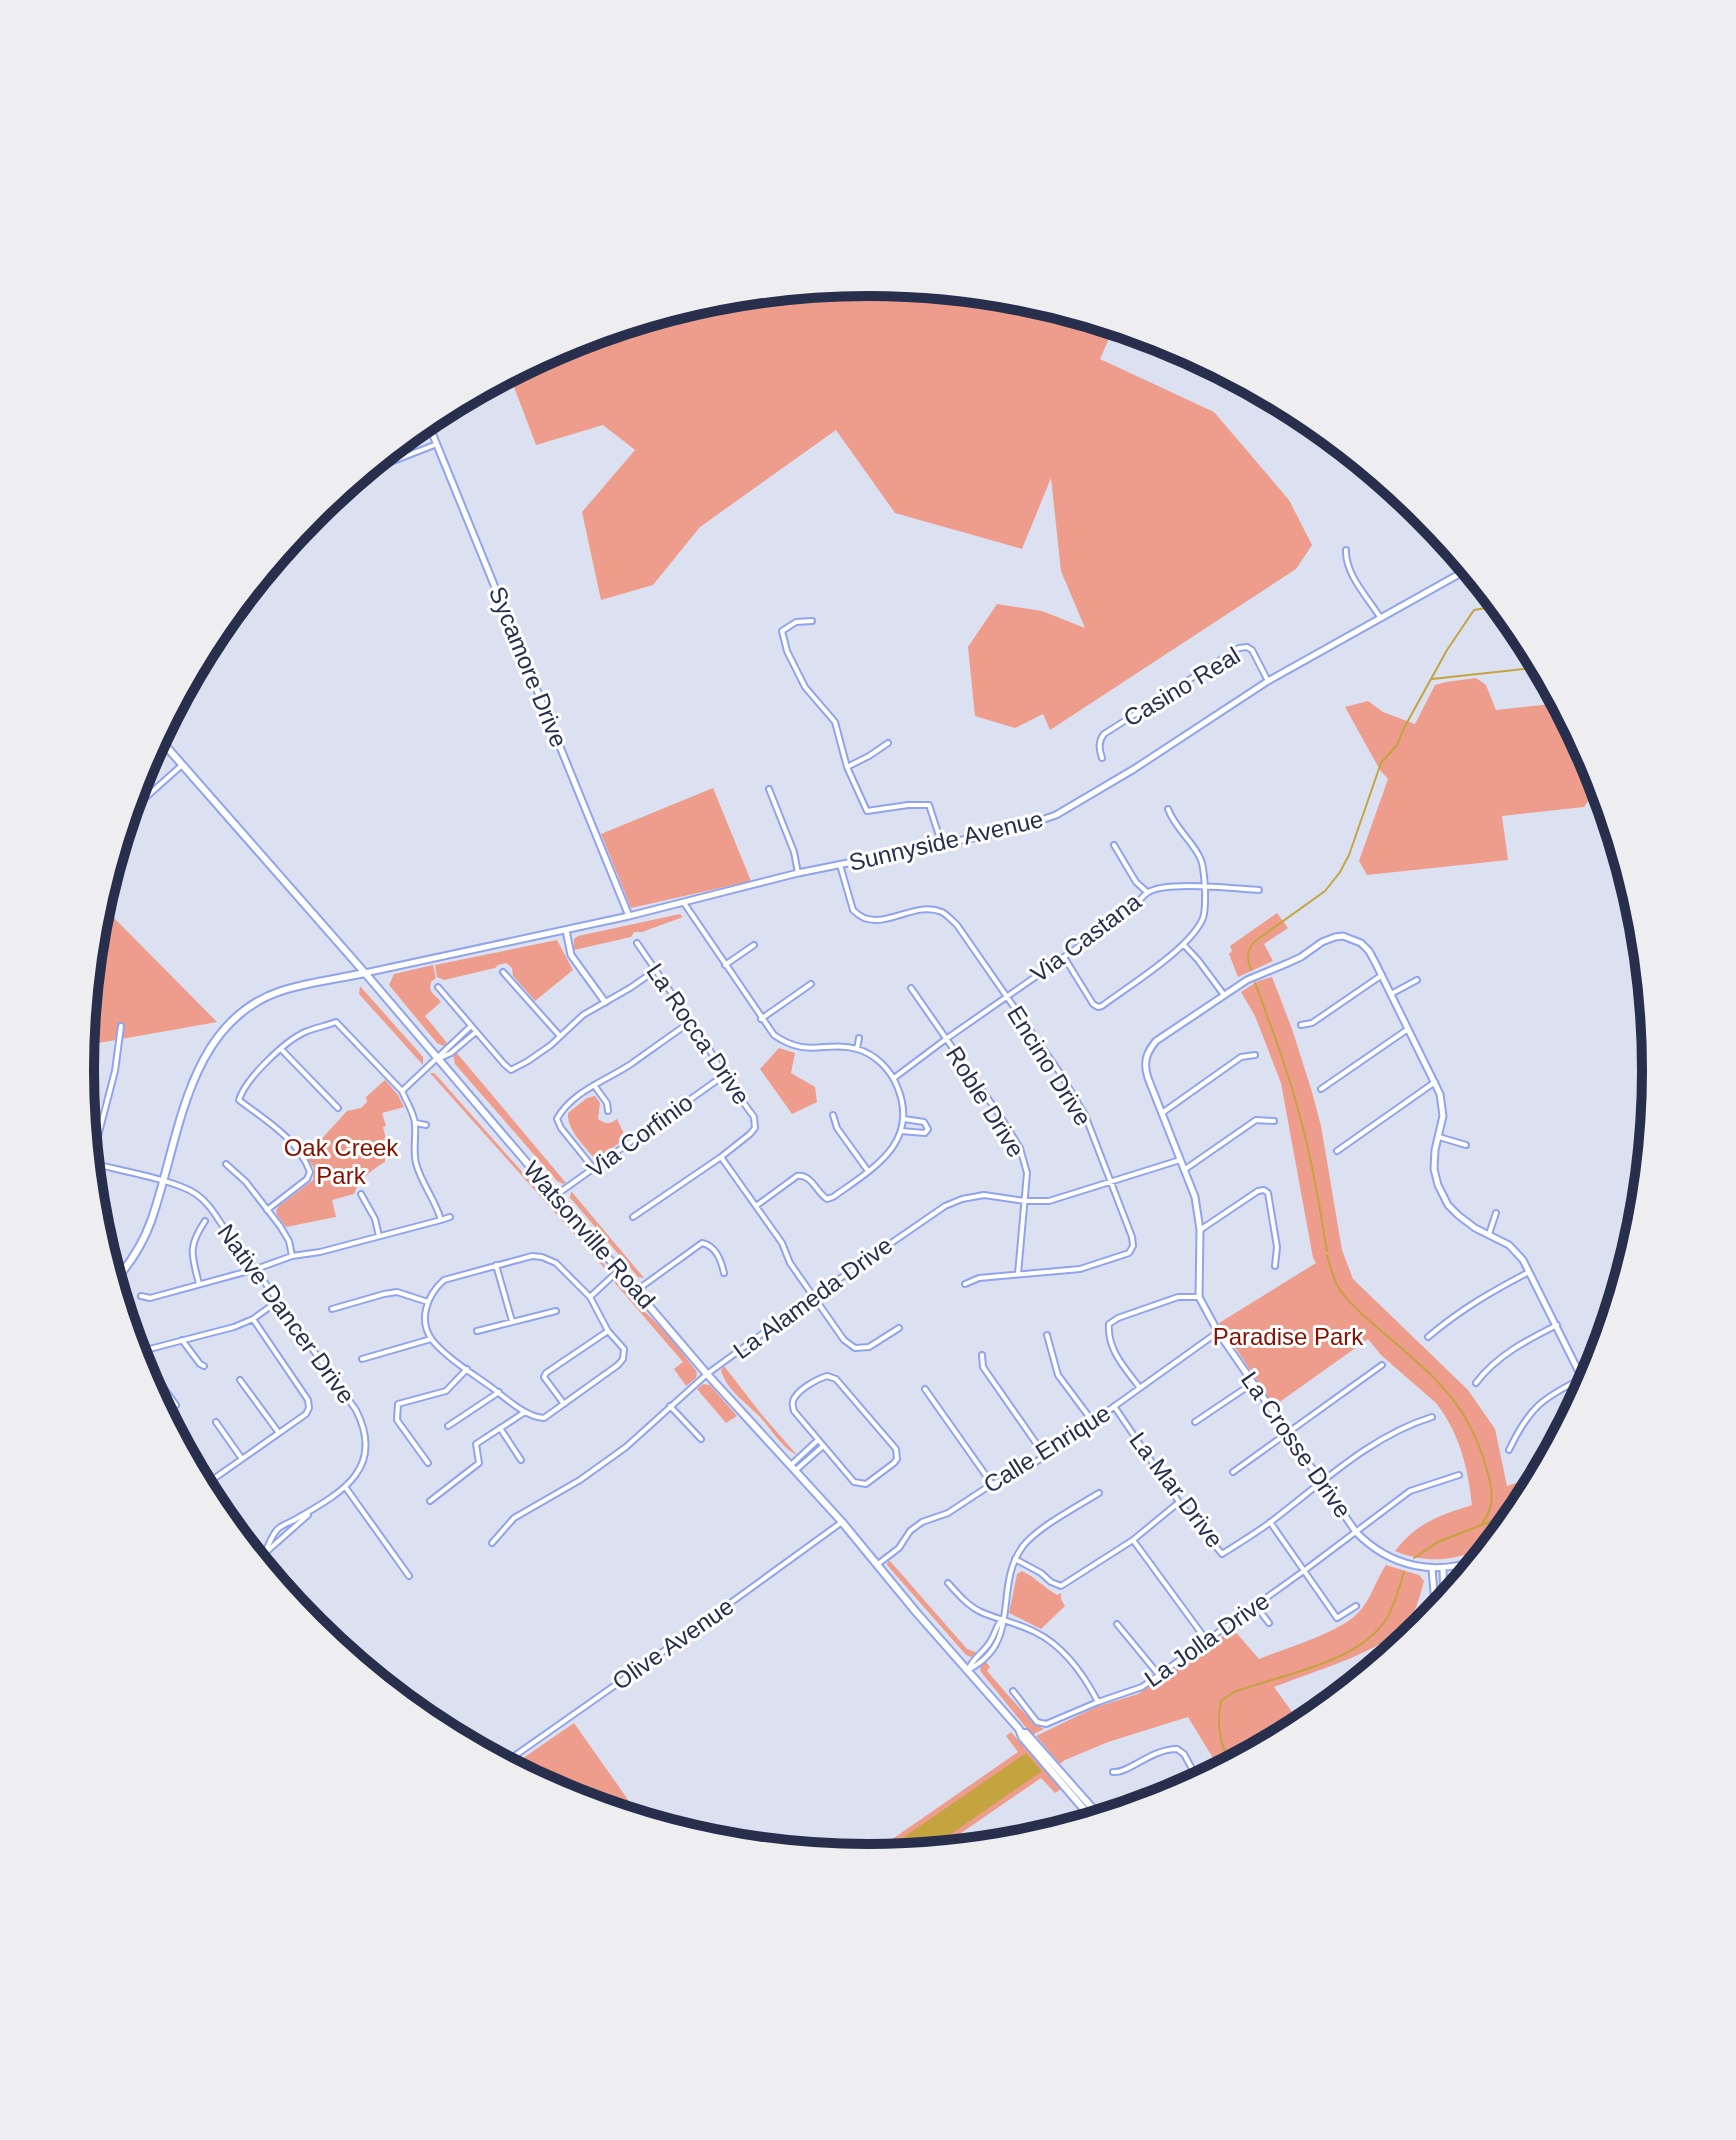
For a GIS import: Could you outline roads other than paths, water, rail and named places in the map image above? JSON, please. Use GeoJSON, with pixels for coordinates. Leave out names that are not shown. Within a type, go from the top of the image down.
{"type":"FeatureCollection","features":[{"type":"Feature","properties":{"kind":"main road","name":"Watsonville Road"},"geometry":{"type":"LineString","coordinates":[[166,746],[365,973],[707,1374],[842,1522],[1021,1733],[1026,1733],[1032,1745],[1094,1810]]}},
{"type":"Feature","properties":{"kind":"main road"},"geometry":{"type":"LineString","coordinates":[[121,1272],[140,1246],[151,1222],[188,1094],[202,1060],[220,1034],[244,1012],[280,991],[365,973]]}},
{"type":"Feature","properties":{"kind":"main road","name":"Watsonville Road"},"geometry":{"type":"LineString","coordinates":[[1049,1764],[1087,1812]]}},
{"type":"Feature","properties":{"kind":"street","name":"Sycamore Drive"},"geometry":{"type":"LineString","coordinates":[[431,431],[629,916]]}},
{"type":"Feature","properties":{"kind":"street"},"geometry":{"type":"LineString","coordinates":[[389,463],[437,444]]}},
{"type":"Feature","properties":{"kind":"street"},"geometry":{"type":"LineString","coordinates":[[1346,550],[1350,570],[1380,617]]}},
{"type":"Feature","properties":{"kind":"street","name":"Sunnyside Avenue"},"geometry":{"type":"LineString","coordinates":[[365,973],[629,916],[798,873],[1012,830],[1056,815],[1134,769],[1268,681],[1461,573]]}},
{"type":"Feature","properties":{"kind":"street"},"geometry":{"type":"LineString","coordinates":[[812,621],[796,622],[782,631],[787,651],[805,687],[835,722],[847,767],[867,811],[929,805],[942,845]]}},
{"type":"Feature","properties":{"kind":"street","name":"Casino Real"},"geometry":{"type":"LineString","coordinates":[[1102,758],[1099,748],[1104,734],[1239,648],[1252,650],[1268,681]]}},
{"type":"Feature","properties":{"kind":"street"},"geometry":{"type":"LineString","coordinates":[[847,767],[888,743]]}},
{"type":"Feature","properties":{"kind":"street"},"geometry":{"type":"LineString","coordinates":[[143,800],[182,765]]}},
{"type":"Feature","properties":{"kind":"street"},"geometry":{"type":"LineString","coordinates":[[769,789],[794,852],[798,873]]}},
{"type":"Feature","properties":{"kind":"street"},"geometry":{"type":"LineString","coordinates":[[1064,957],[1093,1004],[1102,1006],[1184,945],[1201,922],[1205,887],[1202,862],[1173,823],[1168,809]]}},
{"type":"Feature","properties":{"kind":"street"},"geometry":{"type":"LineString","coordinates":[[1114,845],[1136,882],[1147,893]]}},
{"type":"Feature","properties":{"kind":"street","name":"Encino Drive"},"geometry":{"type":"LineString","coordinates":[[840,865],[853,910],[865,919],[885,919],[926,910],[942,912],[957,925],[1060,1073],[1085,1115],[1132,1237],[1133,1246],[1129,1253],[1080,1269],[979,1278],[965,1284]]}},
{"type":"Feature","properties":{"kind":"street","name":"Via Castana"},"geometry":{"type":"LineString","coordinates":[[894,1078],[1130,911],[1147,893],[1166,886],[1259,890]]}},
{"type":"Feature","properties":{"kind":"street"},"geometry":{"type":"LineString","coordinates":[[684,903],[774,1035],[786,1044],[803,1049],[857,1049],[882,1063],[894,1078],[903,1101],[901,1131],[895,1145],[884,1159],[868,1171],[827,1199],[808,1177],[797,1176],[756,1206]]}},
{"type":"Feature","properties":{"kind":"street"},"geometry":{"type":"LineString","coordinates":[[566,930],[571,955],[605,1002]]}},
{"type":"Feature","properties":{"kind":"street","name":"La Crosse Drive"},"geometry":{"type":"LineString","coordinates":[[1462,1565],[1432,1569],[1402,1563],[1391,1559],[1356,1532],[1218,1332],[1199,1297],[1200,1230],[1195,1197],[1144,1067],[1147,1051],[1156,1041],[1256,975],[1301,957],[1335,937],[1343,936],[1361,943],[1382,975],[1435,1082],[1442,1106],[1442,1125],[1435,1150],[1434,1169],[1448,1205],[1475,1228],[1509,1245],[1523,1260],[1580,1372]]}},
{"type":"Feature","properties":{"kind":"street","name":"La Rocca Drive"},"geometry":{"type":"LineString","coordinates":[[637,943],[754,1117],[755,1128],[721,1157]]}},
{"type":"Feature","properties":{"kind":"street"},"geometry":{"type":"LineString","coordinates":[[725,965],[754,945]]}},
{"type":"Feature","properties":{"kind":"street"},"geometry":{"type":"LineString","coordinates":[[1184,945],[1224,995]]}},
{"type":"Feature","properties":{"kind":"street"},"geometry":{"type":"LineString","coordinates":[[438,987],[511,1070],[551,1045],[583,1015],[656,970]]}},
{"type":"Feature","properties":{"kind":"street"},"geometry":{"type":"LineString","coordinates":[[503,972],[559,1035]]}},
{"type":"Feature","properties":{"kind":"street"},"geometry":{"type":"LineString","coordinates":[[1301,1025],[1312,1023],[1382,975]]}},
{"type":"Feature","properties":{"kind":"street"},"geometry":{"type":"LineString","coordinates":[[1391,994],[1417,980]]}},
{"type":"Feature","properties":{"kind":"street"},"geometry":{"type":"LineString","coordinates":[[761,1019],[811,984]]}},
{"type":"Feature","properties":{"kind":"street","name":"Roble Drive"},"geometry":{"type":"LineString","coordinates":[[911,988],[1020,1148],[1027,1173],[1018,1274]]}},
{"type":"Feature","properties":{"kind":"street"},"geometry":{"type":"LineString","coordinates":[[594,1169],[561,1128],[557,1119],[562,1109],[692,1021]]}},
{"type":"Feature","properties":{"kind":"street"},"geometry":{"type":"LineString","coordinates":[[267,1210],[310,1175],[308,1166],[291,1143],[267,1119],[239,1100],[242,1090],[267,1061],[303,1033],[336,1022],[402,1091],[416,1123],[415,1158],[419,1174],[441,1220]]}},
{"type":"Feature","properties":{"kind":"street"},"geometry":{"type":"LineString","coordinates":[[98,1137],[115,1071],[121,1026]]}},
{"type":"Feature","properties":{"kind":"street"},"geometry":{"type":"LineString","coordinates":[[402,1091],[471,1026]]}},
{"type":"Feature","properties":{"kind":"street"},"geometry":{"type":"LineString","coordinates":[[1321,1089],[1408,1029]]}},
{"type":"Feature","properties":{"kind":"street"},"geometry":{"type":"LineString","coordinates":[[438,1059],[451,1053],[476,1032]]}},
{"type":"Feature","properties":{"kind":"street"},"geometry":{"type":"LineString","coordinates":[[857,1049],[859,1038]]}},
{"type":"Feature","properties":{"kind":"street"},"geometry":{"type":"LineString","coordinates":[[281,1049],[338,1108]]}},
{"type":"Feature","properties":{"kind":"street"},"geometry":{"type":"LineString","coordinates":[[1162,1113],[1241,1057],[1255,1055]]}},
{"type":"Feature","properties":{"kind":"street","name":"Via Corfinio"},"geometry":{"type":"LineString","coordinates":[[556,1195],[724,1076]]}},
{"type":"Feature","properties":{"kind":"street"},"geometry":{"type":"LineString","coordinates":[[1337,1151],[1435,1082]]}},
{"type":"Feature","properties":{"kind":"street"},"geometry":{"type":"LineString","coordinates":[[594,1085],[607,1103],[608,1111]]}},
{"type":"Feature","properties":{"kind":"street"},"geometry":{"type":"LineString","coordinates":[[833,1115],[837,1128],[868,1171]]}},
{"type":"Feature","properties":{"kind":"street"},"geometry":{"type":"LineString","coordinates":[[901,1131],[921,1134],[928,1129],[924,1122],[903,1118]]}},
{"type":"Feature","properties":{"kind":"street"},"geometry":{"type":"LineString","coordinates":[[1184,1170],[1256,1120],[1274,1121]]}},
{"type":"Feature","properties":{"kind":"street"},"geometry":{"type":"LineString","coordinates":[[416,1123],[426,1125]]}},
{"type":"Feature","properties":{"kind":"street"},"geometry":{"type":"LineString","coordinates":[[1439,1137],[1466,1145]]}},
{"type":"Feature","properties":{"kind":"street"},"geometry":{"type":"LineString","coordinates":[[633,1217],[721,1157],[782,1243],[790,1263],[844,1340],[855,1348],[869,1347],[899,1328]]}},
{"type":"Feature","properties":{"kind":"street","name":"La Alameda Drive"},"geometry":{"type":"LineString","coordinates":[[492,1543],[514,1518],[580,1480],[626,1447],[707,1374],[945,1206],[984,1195],[1049,1201],[1180,1160]]}},
{"type":"Feature","properties":{"kind":"street"},"geometry":{"type":"LineString","coordinates":[[226,1164],[246,1182],[280,1226],[289,1241],[292,1256]]}},
{"type":"Feature","properties":{"kind":"street","name":"Native Dancer Drive"},"geometry":{"type":"LineString","coordinates":[[101,1167],[162,1181],[193,1192],[210,1205],[219,1222],[356,1410],[362,1423],[366,1437],[365,1451],[361,1465],[346,1488],[280,1528],[265,1554]]}},
{"type":"Feature","properties":{"kind":"street"},"geometry":{"type":"LineString","coordinates":[[1200,1230],[1264,1190],[1268,1193],[1277,1247],[1275,1266]]}},
{"type":"Feature","properties":{"kind":"street"},"geometry":{"type":"LineString","coordinates":[[361,1194],[375,1219],[379,1236]]}},
{"type":"Feature","properties":{"kind":"street"},"geometry":{"type":"LineString","coordinates":[[1489,1234],[1496,1213]]}},
{"type":"Feature","properties":{"kind":"street"},"geometry":{"type":"LineString","coordinates":[[141,1296],[150,1298],[292,1256],[320,1252],[450,1217]]}},
{"type":"Feature","properties":{"kind":"street"},"geometry":{"type":"LineString","coordinates":[[199,1284],[191,1251],[205,1221]]}},
{"type":"Feature","properties":{"kind":"street"},"geometry":{"type":"LineString","coordinates":[[637,1290],[702,1243],[709,1245],[716,1253],[724,1273]]}},
{"type":"Feature","properties":{"kind":"street"},"geometry":{"type":"LineString","coordinates":[[542,1257],[556,1263],[590,1297],[608,1331],[624,1349],[623,1359],[618,1365],[544,1418],[539,1419],[525,1412],[431,1339],[425,1319],[434,1289],[444,1280],[496,1265],[542,1257]]}},
{"type":"Feature","properties":{"kind":"street"},"geometry":{"type":"LineString","coordinates":[[496,1265],[512,1321]]}},
{"type":"Feature","properties":{"kind":"street"},"geometry":{"type":"LineString","coordinates":[[590,1297],[619,1269]]}},
{"type":"Feature","properties":{"kind":"street"},"geometry":{"type":"LineString","coordinates":[[1428,1337],[1477,1299],[1529,1272]]}},
{"type":"Feature","properties":{"kind":"street"},"geometry":{"type":"LineString","coordinates":[[332,1309],[397,1292],[428,1302]]}},
{"type":"Feature","properties":{"kind":"street"},"geometry":{"type":"LineString","coordinates":[[1140,1388],[1115,1355],[1108,1336],[1109,1324],[1178,1297],[1199,1297]]}},
{"type":"Feature","properties":{"kind":"street"},"geometry":{"type":"LineString","coordinates":[[147,1350],[253,1319],[278,1301]]}},
{"type":"Feature","properties":{"kind":"street"},"geometry":{"type":"LineString","coordinates":[[477,1331],[556,1311]]}},
{"type":"Feature","properties":{"kind":"street"},"geometry":{"type":"LineString","coordinates":[[212,1480],[306,1414],[309,1408],[308,1400],[253,1319]]}},
{"type":"Feature","properties":{"kind":"street"},"geometry":{"type":"LineString","coordinates":[[1476,1383],[1506,1354],[1557,1325]]}},
{"type":"Feature","properties":{"kind":"street"},"geometry":{"type":"LineString","coordinates":[[564,1404],[544,1377],[546,1373],[608,1331]]}},
{"type":"Feature","properties":{"kind":"street","name":"Calle Enrique"},"geometry":{"type":"LineString","coordinates":[[878,1564],[899,1548],[910,1531],[922,1522],[948,1513],[992,1484],[1015,1475],[1045,1456],[1218,1332]]}},
{"type":"Feature","properties":{"kind":"street"},"geometry":{"type":"LineString","coordinates":[[1047,1335],[1058,1375],[1093,1422]]}},
{"type":"Feature","properties":{"kind":"street"},"geometry":{"type":"LineString","coordinates":[[362,1359],[431,1339]]}},
{"type":"Feature","properties":{"kind":"street"},"geometry":{"type":"LineString","coordinates":[[182,1340],[204,1366]]}},
{"type":"Feature","properties":{"kind":"street"},"geometry":{"type":"LineString","coordinates":[[982,1355],[983,1367],[1045,1456]]}},
{"type":"Feature","properties":{"kind":"street"},"geometry":{"type":"LineString","coordinates":[[1233,1472],[1382,1365]]}},
{"type":"Feature","properties":{"kind":"street"},"geometry":{"type":"LineString","coordinates":[[428,1463],[397,1420],[398,1404],[446,1391],[467,1369]]}},
{"type":"Feature","properties":{"kind":"street"},"geometry":{"type":"LineString","coordinates":[[827,1376],[836,1379],[876,1425],[896,1449],[897,1459],[862,1485],[854,1482],[823,1446],[794,1411],[793,1402],[821,1377],[827,1376]]}},
{"type":"Feature","properties":{"kind":"street"},"geometry":{"type":"LineString","coordinates":[[240,1380],[279,1433]]}},
{"type":"Feature","properties":{"kind":"street"},"geometry":{"type":"LineString","coordinates":[[1509,1450],[1522,1423],[1541,1401],[1576,1382]]}},
{"type":"Feature","properties":{"kind":"street"},"geometry":{"type":"LineString","coordinates":[[1195,1422],[1253,1383]]}},
{"type":"Feature","properties":{"kind":"street"},"geometry":{"type":"LineString","coordinates":[[163,1388],[176,1405]]}},
{"type":"Feature","properties":{"kind":"street"},"geometry":{"type":"LineString","coordinates":[[925,1389],[992,1484]]}},
{"type":"Feature","properties":{"kind":"street"},"geometry":{"type":"LineString","coordinates":[[448,1426],[499,1392]]}},
{"type":"Feature","properties":{"kind":"street"},"geometry":{"type":"LineString","coordinates":[[670,1406],[701,1439]]}},
{"type":"Feature","properties":{"kind":"street","name":"La Mar Drive"},"geometry":{"type":"LineString","coordinates":[[1114,1406],[1179,1502],[1222,1554],[1385,1437],[1432,1417]]}},
{"type":"Feature","properties":{"kind":"street"},"geometry":{"type":"LineString","coordinates":[[430,1501],[479,1463],[476,1444],[525,1412]]}},
{"type":"Feature","properties":{"kind":"street"},"geometry":{"type":"LineString","coordinates":[[216,1422],[242,1459]]}},
{"type":"Feature","properties":{"kind":"street"},"geometry":{"type":"LineString","coordinates":[[500,1428],[521,1460]]}},
{"type":"Feature","properties":{"kind":"street"},"geometry":{"type":"LineString","coordinates":[[793,1468],[818,1440]]}},
{"type":"Feature","properties":{"kind":"street"},"geometry":{"type":"LineString","coordinates":[[793,1468],[823,1446]]}},
{"type":"Feature","properties":{"kind":"street","name":"La Jolla Drive"},"geometry":{"type":"LineString","coordinates":[[1013,1691],[1037,1722],[1046,1724],[1142,1687],[1410,1491],[1459,1475]]}},
{"type":"Feature","properties":{"kind":"street"},"geometry":{"type":"LineString","coordinates":[[346,1488],[409,1576]]}},
{"type":"Feature","properties":{"kind":"street"},"geometry":{"type":"LineString","coordinates":[[968,1670],[989,1644],[997,1624],[1003,1618],[1015,1559],[1024,1545],[1034,1535],[1099,1493]]}},
{"type":"Feature","properties":{"kind":"street"},"geometry":{"type":"LineString","coordinates":[[1015,1559],[1061,1586],[1133,1540],[1179,1502]]}},
{"type":"Feature","properties":{"kind":"street","name":"Native Dancer Drive"},"geometry":{"type":"LineString","coordinates":[[265,1554],[320,1505]]}},
{"type":"Feature","properties":{"kind":"street","name":"Olive Avenue"},"geometry":{"type":"LineString","coordinates":[[513,1757],[842,1522]]}},
{"type":"Feature","properties":{"kind":"street"},"geometry":{"type":"LineString","coordinates":[[1270,1522],[1337,1618],[1356,1606]]}},
{"type":"Feature","properties":{"kind":"street"},"geometry":{"type":"LineString","coordinates":[[1133,1540],[1207,1641]]}},
{"type":"Feature","properties":{"kind":"street"},"geometry":{"type":"LineString","coordinates":[[1432,1569],[1434,1597]]}},
{"type":"Feature","properties":{"kind":"street"},"geometry":{"type":"LineString","coordinates":[[1443,1569],[1444,1587]]}},
{"type":"Feature","properties":{"kind":"street"},"geometry":{"type":"LineString","coordinates":[[948,1583],[980,1612],[1003,1618],[1047,1639],[1081,1672],[1098,1702]]}},
{"type":"Feature","properties":{"kind":"street"},"geometry":{"type":"LineString","coordinates":[[1256,1606],[1269,1623]]}},
{"type":"Feature","properties":{"kind":"street"},"geometry":{"type":"LineString","coordinates":[[1117,1624],[1159,1675]]}},
{"type":"Feature","properties":{"kind":"street"},"geometry":{"type":"LineString","coordinates":[[1113,1772],[1120,1773],[1153,1753],[1177,1749],[1184,1754],[1193,1772]]}},
{"type":"Feature","properties":{"kind":"waterway"},"geometry":{"type":"LineString","coordinates":[[1251,970],[1248,956],[1254,942],[1325,891],[1340,872],[1349,855],[1381,763],[1397,745],[1447,650],[1474,610],[1488,608]]}},
{"type":"Feature","properties":{"kind":"waterway"},"geometry":{"type":"LineString","coordinates":[[1432,679],[1529,668]]}},
{"type":"Feature","properties":{"kind":"waterway"},"geometry":{"type":"LineString","coordinates":[[1255,983],[1293,1090],[1327,1251]]}},
{"type":"Feature","properties":{"kind":"waterway"},"geometry":{"type":"LineString","coordinates":[[1327,1255],[1335,1281],[1348,1301],[1438,1382],[1471,1427],[1491,1490],[1491,1504],[1481,1525]]}},
{"type":"Feature","properties":{"kind":"waterway"},"geometry":{"type":"LineString","coordinates":[[1414,1558],[1438,1542],[1502,1514]]}},
{"type":"Feature","properties":{"kind":"waterway"},"geometry":{"type":"LineString","coordinates":[[1226,1755],[1220,1734],[1221,1701],[1234,1692],[1317,1666],[1358,1646],[1375,1633],[1387,1618],[1404,1572]]}},
{"type":"Feature","properties":{"kind":"park label","name":"Oak Creek Park"},"geometry":{"type":"Point","coordinates":[341,1162]}},
{"type":"Feature","properties":{"kind":"park label","name":"Paradise Park"},"geometry":{"type":"Point","coordinates":[1288,1337]}}]}
